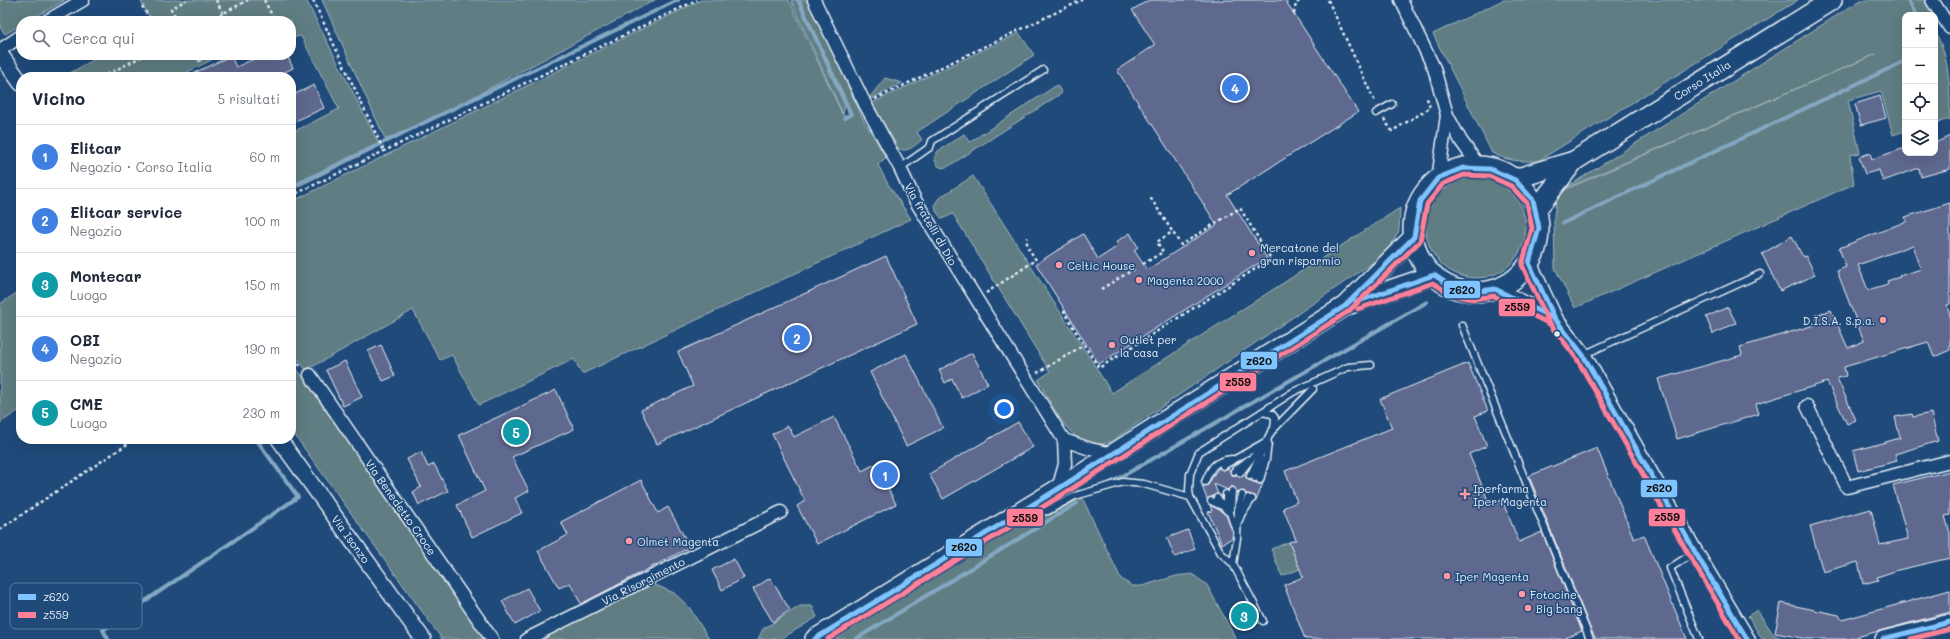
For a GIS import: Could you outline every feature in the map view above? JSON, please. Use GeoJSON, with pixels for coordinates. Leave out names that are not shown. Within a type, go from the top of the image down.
{"type":"FeatureCollection","features":[{"type":"Feature","properties":{"kind":"main road","name":"Corso Italia"},"geometry":{"type":"LineString","coordinates":[[1514,179],[1574,161],[1832,0]]}},
{"type":"Feature","properties":{"kind":"main road","name":"Corso Italia"},"geometry":{"type":"LineString","coordinates":[[1536,210],[1574,161]]}},
{"type":"Feature","properties":{"kind":"main road"},"geometry":{"type":"LineString","coordinates":[[1479,166],[1501,171],[1514,179],[1526,191],[1536,210],[1539,232],[1534,253],[1529,263],[1515,279],[1495,289],[1479,292],[1463,290],[1447,284],[1434,275],[1420,258],[1414,237],[1415,215],[1418,204],[1430,186],[1438,179],[1458,169],[1479,166]]}},
{"type":"Feature","properties":{"kind":"main road"},"geometry":{"type":"LineString","coordinates":[[815,639],[838,621],[1058,490],[1344,306],[1414,237]]}},
{"type":"Feature","properties":{"kind":"main road"},"geometry":{"type":"LineString","coordinates":[[1344,306],[1434,275]]}},
{"type":"Feature","properties":{"kind":"street"},"geometry":{"type":"LineString","coordinates":[[56,16],[83,0]]}},
{"type":"Feature","properties":{"kind":"street","name":"Via fratelli di Dio"},"geometry":{"type":"LineString","coordinates":[[814,0],[865,104],[900,168],[915,200],[1064,440],[1065,464],[1058,490]]}},
{"type":"Feature","properties":{"kind":"street"},"geometry":{"type":"LineString","coordinates":[[1401,0],[1434,68],[1448,115],[1461,141],[1479,166]]}},
{"type":"Feature","properties":{"kind":"street"},"geometry":{"type":"LineString","coordinates":[[1932,0],[1950,28]]}},
{"type":"Feature","properties":{"kind":"street"},"geometry":{"type":"LineString","coordinates":[[0,50],[16,39]]}},
{"type":"Feature","properties":{"kind":"street"},"geometry":{"type":"LineString","coordinates":[[0,54],[16,76]]}},
{"type":"Feature","properties":{"kind":"street"},"geometry":{"type":"LineString","coordinates":[[1438,179],[1448,115]]}},
{"type":"Feature","properties":{"kind":"street"},"geometry":{"type":"LineString","coordinates":[[1529,263],[1555,319],[1583,355],[1695,552],[1747,639]]}},
{"type":"Feature","properties":{"kind":"street"},"geometry":{"type":"LineString","coordinates":[[1495,289],[1555,319]]}},
{"type":"Feature","properties":{"kind":"street","name":"Via Benedetto Croce"},"geometry":{"type":"LineString","coordinates":[[310,375],[492,639]]}},
{"type":"Feature","properties":{"kind":"street"},"geometry":{"type":"LineString","coordinates":[[1807,406],[1847,487],[1950,461]]}},
{"type":"Feature","properties":{"kind":"street"},"geometry":{"type":"LineString","coordinates":[[1064,440],[1090,449],[1113,454]]}},
{"type":"Feature","properties":{"kind":"street","name":"Via Isonzo"},"geometry":{"type":"LineString","coordinates":[[284,444],[423,639]]}},
{"type":"Feature","properties":{"kind":"street","name":"Via Risorgimento"},"geometry":{"type":"LineString","coordinates":[[527,639],[781,512]]}},
{"type":"Feature","properties":{"kind":"street"},"geometry":{"type":"LineString","coordinates":[[1883,639],[1950,622]]}},
{"type":"Feature","properties":{"kind":"lane"},"geometry":{"type":"LineString","coordinates":[[900,168],[930,147],[932,141],[1043,70]]}},
{"type":"Feature","properties":{"kind":"lane"},"geometry":{"type":"LineString","coordinates":[[1378,112],[1392,104]]}},
{"type":"Feature","properties":{"kind":"lane"},"geometry":{"type":"LineString","coordinates":[[1583,355],[1760,274]]}},
{"type":"Feature","properties":{"kind":"lane"},"geometry":{"type":"LineString","coordinates":[[1462,325],[1590,639]]}},
{"type":"Feature","properties":{"kind":"lane"},"geometry":{"type":"LineString","coordinates":[[1263,621],[1232,564],[1220,553],[1190,498],[1190,474],[1199,452],[1293,392],[1348,366],[1371,365]]}},
{"type":"Feature","properties":{"kind":"lane"},"geometry":{"type":"LineString","coordinates":[[1272,430],[1313,389]]}},
{"type":"Feature","properties":{"kind":"lane"},"geometry":{"type":"LineString","coordinates":[[1262,412],[1272,414],[1274,418],[1272,430],[1267,441],[1255,478],[1266,459],[1267,441]]}},
{"type":"Feature","properties":{"kind":"lane"},"geometry":{"type":"LineString","coordinates":[[1237,472],[1267,441]]}},
{"type":"Feature","properties":{"kind":"lane"},"geometry":{"type":"LineString","coordinates":[[1225,467],[1235,459],[1267,441]]}},
{"type":"Feature","properties":{"kind":"lane"},"geometry":{"type":"LineString","coordinates":[[1205,482],[1210,470],[1215,464],[1221,460],[1235,459]]}},
{"type":"Feature","properties":{"kind":"lane"},"geometry":{"type":"LineString","coordinates":[[1014,515],[1048,511],[1075,496],[1123,482],[1144,484],[1190,498]]}},
{"type":"Feature","properties":{"kind":"lane"},"geometry":{"type":"LineString","coordinates":[[1232,564],[1237,538],[1235,523],[1224,495],[1225,507],[1235,523]]}},
{"type":"Feature","properties":{"kind":"lane"},"geometry":{"type":"LineString","coordinates":[[1248,498],[1241,515],[1235,523],[1238,509],[1248,498]]}},
{"type":"Feature","properties":{"kind":"lane"},"geometry":{"type":"LineString","coordinates":[[1211,501],[1225,507]]}},
{"type":"Feature","properties":{"kind":"lane"},"geometry":{"type":"LineString","coordinates":[[1695,552],[1670,568],[1700,639]]}},
{"type":"Feature","properties":{"kind":"path"},"geometry":{"type":"LineString","coordinates":[[175,16],[171,8],[186,0]]}},
{"type":"Feature","properties":{"kind":"path"},"geometry":{"type":"LineString","coordinates":[[216,0],[224,16]]}},
{"type":"Feature","properties":{"kind":"path"},"geometry":{"type":"LineString","coordinates":[[218,16],[248,0]]}},
{"type":"Feature","properties":{"kind":"path"},"geometry":{"type":"LineString","coordinates":[[264,0],[272,16]]}},
{"type":"Feature","properties":{"kind":"path"},"geometry":{"type":"LineString","coordinates":[[313,0],[384,151]]}},
{"type":"Feature","properties":{"kind":"path"},"geometry":{"type":"LineString","coordinates":[[296,194],[697,0]]}},
{"type":"Feature","properties":{"kind":"path"},"geometry":{"type":"LineString","coordinates":[[865,104],[1082,0]]}},
{"type":"Feature","properties":{"kind":"path"},"geometry":{"type":"LineString","coordinates":[[1294,14],[1296,3],[1302,0]]}},
{"type":"Feature","properties":{"kind":"path"},"geometry":{"type":"LineString","coordinates":[[1328,0],[1378,112],[1392,131],[1430,108],[1427,95]]}},
{"type":"Feature","properties":{"kind":"path"},"geometry":{"type":"LineString","coordinates":[[142,6],[148,16]]}},
{"type":"Feature","properties":{"kind":"path"},"geometry":{"type":"LineString","coordinates":[[112,72],[135,60]]}},
{"type":"Feature","properties":{"kind":"path"},"geometry":{"type":"LineString","coordinates":[[1066,311],[1064,312],[1099,368],[1271,258],[1240,208],[1187,243],[1181,245],[1150,197]]}},
{"type":"Feature","properties":{"kind":"path"},"geometry":{"type":"LineString","coordinates":[[1143,264],[1164,252],[1158,242],[1172,232]]}},
{"type":"Feature","properties":{"kind":"path"},"geometry":{"type":"LineString","coordinates":[[976,299],[1036,260],[1027,246],[1027,237]]}},
{"type":"Feature","properties":{"kind":"path"},"geometry":{"type":"LineString","coordinates":[[1101,289],[1136,268]]}},
{"type":"Feature","properties":{"kind":"path"},"geometry":{"type":"LineString","coordinates":[[1027,380],[1084,345]]}},
{"type":"Feature","properties":{"kind":"path"},"geometry":{"type":"LineString","coordinates":[[0,529],[128,444]]}},
{"type":"Feature","properties":{"kind":"green space"},"geometry":{"type":"Polygon","coordinates":[[[0,0],[65,0],[37,16],[16,16],[16,28],[5,34],[0,27],[0,0]]]}},
{"type":"Feature","properties":{"kind":"green space"},"geometry":{"type":"Polygon","coordinates":[[[140,0],[306,0],[380,146],[296,188],[296,130],[339,109],[301,36],[296,37],[296,16],[149,16],[140,0]]]}},
{"type":"Feature","properties":{"kind":"green space"},"geometry":{"type":"Polygon","coordinates":[[[322,0],[655,0],[387,143],[322,0]]]}},
{"type":"Feature","properties":{"kind":"green space"},"geometry":{"type":"Polygon","coordinates":[[[701,0],[789,0],[845,120],[853,115],[800,0],[809,0],[864,121],[886,157],[878,165],[888,184],[911,219],[582,374],[574,359],[479,405],[452,355],[440,360],[413,310],[312,367],[305,369],[296,356],[296,200],[701,0]]]}},
{"type":"Feature","properties":{"kind":"green space"},"geometry":{"type":"Polygon","coordinates":[[[791,0],[797,0],[845,106],[843,114],[791,0]]]}},
{"type":"Feature","properties":{"kind":"green space"},"geometry":{"type":"Polygon","coordinates":[[[1503,0],[1798,0],[1538,161],[1519,161],[1492,153],[1433,34],[1503,0]]]}},
{"type":"Feature","properties":{"kind":"green space"},"geometry":{"type":"Polygon","coordinates":[[[1861,0],[1924,0],[1931,12],[1902,12],[1902,132],[1893,135],[1881,91],[1848,100],[1860,153],[1850,155],[1854,184],[1575,308],[1555,268],[1554,215],[1556,202],[1562,191],[1876,54],[1564,189],[1861,0]]]}},
{"type":"Feature","properties":{"kind":"green space"},"geometry":{"type":"Polygon","coordinates":[[[1019,33],[1034,55],[917,132],[922,140],[914,146],[905,150],[898,148],[872,103],[1019,33]]]}},
{"type":"Feature","properties":{"kind":"green space"},"geometry":{"type":"Polygon","coordinates":[[[1938,37],[1944,52],[1948,74],[1950,119],[1938,122],[1938,37]]]}},
{"type":"Feature","properties":{"kind":"green space"},"geometry":{"type":"Polygon","coordinates":[[[93,60],[211,60],[188,72],[72,72],[93,60]]]}},
{"type":"Feature","properties":{"kind":"green space"},"geometry":{"type":"Polygon","coordinates":[[[885,78],[902,83],[871,99],[870,97],[885,78]]]}},
{"type":"Feature","properties":{"kind":"green space"},"geometry":{"type":"Polygon","coordinates":[[[1057,85],[1062,93],[949,166],[942,168],[937,165],[934,158],[938,151],[964,134],[970,142],[1057,85]]]}},
{"type":"Feature","properties":{"kind":"green space"},"geometry":{"type":"Polygon","coordinates":[[[973,176],[1112,393],[1400,208],[1399,231],[1387,253],[1110,442],[1094,445],[1076,437],[1068,429],[1054,409],[1038,380],[1050,372],[953,214],[942,219],[936,211],[935,204],[939,198],[973,176]]]}},
{"type":"Feature","properties":{"kind":"green space"},"geometry":{"type":"Polygon","coordinates":[[[1476,178],[1495,181],[1512,192],[1523,209],[1526,228],[1523,247],[1512,264],[1495,275],[1476,278],[1457,275],[1440,264],[1429,247],[1426,228],[1429,209],[1440,192],[1457,181],[1476,178]]]}},
{"type":"Feature","properties":{"kind":"green space"},"geometry":{"type":"Polygon","coordinates":[[[16,293],[16,412],[0,423],[0,304],[16,293]]]}},
{"type":"Feature","properties":{"kind":"green space"},"geometry":{"type":"Polygon","coordinates":[[[296,367],[481,633],[483,639],[442,639],[296,437],[296,367]]]}},
{"type":"Feature","properties":{"kind":"green space"},"geometry":{"type":"Polygon","coordinates":[[[1078,489],[1121,579],[1132,586],[1142,586],[1176,576],[1192,574],[1207,585],[1236,639],[834,639],[1078,489]]]}},
{"type":"Feature","properties":{"kind":"green space"},"geometry":{"type":"Polygon","coordinates":[[[1289,542],[1300,569],[1282,576],[1271,549],[1289,542]]]}},
{"type":"Feature","properties":{"kind":"green space"},"geometry":{"type":"Polygon","coordinates":[[[651,583],[674,593],[689,607],[709,639],[542,639],[651,583]]]}},
{"type":"Feature","properties":{"kind":"green space"},"geometry":{"type":"Polygon","coordinates":[[[800,606],[812,606],[817,617],[781,639],[758,639],[763,629],[800,606]]]}},
{"type":"Feature","properties":{"kind":"green space"},"geometry":{"type":"Polygon","coordinates":[[[1757,610],[1774,635],[1784,639],[1762,639],[1748,616],[1757,610]]]}},
{"type":"Feature","properties":{"kind":"building"},"geometry":{"type":"Polygon","coordinates":[[[1149,0],[1285,0],[1358,112],[1227,195],[1267,258],[1099,364],[1036,264],[1083,234],[1098,259],[1118,246],[1116,242],[1130,233],[1138,247],[1134,250],[1147,270],[1217,225],[1117,70],[1155,45],[1132,10],[1149,0]]]}},
{"type":"Feature","properties":{"kind":"building"},"geometry":{"type":"Polygon","coordinates":[[[222,60],[233,60],[236,67],[252,60],[289,60],[293,68],[285,72],[196,72],[222,60]]]}},
{"type":"Feature","properties":{"kind":"building"},"geometry":{"type":"Polygon","coordinates":[[[314,85],[324,108],[296,121],[296,94],[314,85]]]}},
{"type":"Feature","properties":{"kind":"building"},"geometry":{"type":"Polygon","coordinates":[[[1880,96],[1886,118],[1861,125],[1855,104],[1880,96]]]}},
{"type":"Feature","properties":{"kind":"building"},"geometry":{"type":"Polygon","coordinates":[[[1950,136],[1950,169],[1921,177],[1919,168],[1883,181],[1879,170],[1865,174],[1859,157],[1870,153],[1872,159],[1902,149],[1902,156],[1938,156],[1938,142],[1950,136]]]}},
{"type":"Feature","properties":{"kind":"building","name":"D.I.S.A. S.p.a."},"geometry":{"type":"Polygon","coordinates":[[[1950,203],[1950,304],[1947,305],[1950,315],[1950,350],[1934,357],[1928,342],[1844,367],[1846,376],[1837,378],[1856,420],[1847,424],[1827,382],[1756,404],[1759,414],[1677,439],[1658,379],[1742,355],[1740,347],[1818,324],[1815,315],[1831,310],[1848,348],[1864,341],[1837,271],[1846,267],[1839,248],[1907,221],[1905,217],[1950,203]],[[1913,245],[1858,265],[1868,290],[1888,284],[1887,281],[1921,269],[1913,245]]]}},
{"type":"Feature","properties":{"kind":"building"},"geometry":{"type":"Polygon","coordinates":[[[1792,236],[1803,257],[1806,256],[1815,275],[1780,291],[1762,254],[1792,236]]]}},
{"type":"Feature","properties":{"kind":"building"},"geometry":{"type":"Polygon","coordinates":[[[886,256],[917,324],[657,444],[641,410],[693,386],[678,352],[886,256]]]}},
{"type":"Feature","properties":{"kind":"building"},"geometry":{"type":"Polygon","coordinates":[[[1728,307],[1736,323],[1713,334],[1706,317],[1728,307]]]}},
{"type":"Feature","properties":{"kind":"building"},"geometry":{"type":"Polygon","coordinates":[[[381,345],[395,376],[383,381],[368,351],[381,345]]]}},
{"type":"Feature","properties":{"kind":"building"},"geometry":{"type":"Polygon","coordinates":[[[972,353],[988,384],[962,398],[952,379],[945,383],[939,370],[972,353]]]}},
{"type":"Feature","properties":{"kind":"building"},"geometry":{"type":"Polygon","coordinates":[[[906,354],[943,428],[906,446],[870,372],[906,354]]]}},
{"type":"Feature","properties":{"kind":"building"},"geometry":{"type":"Polygon","coordinates":[[[345,361],[362,397],[343,406],[326,370],[345,361]]]}},
{"type":"Feature","properties":{"kind":"building"},"geometry":{"type":"Polygon","coordinates":[[[1468,363],[1488,411],[1475,416],[1487,446],[1469,454],[1490,505],[1502,500],[1519,542],[1542,532],[1582,631],[1563,639],[1305,639],[1284,585],[1303,577],[1289,542],[1296,540],[1283,508],[1297,502],[1285,471],[1392,428],[1380,399],[1468,363]]]}},
{"type":"Feature","properties":{"kind":"building"},"geometry":{"type":"Polygon","coordinates":[[[556,390],[574,429],[512,457],[529,491],[515,498],[522,513],[472,537],[457,505],[485,491],[459,435],[556,390]]]}},
{"type":"Feature","properties":{"kind":"building"},"geometry":{"type":"Polygon","coordinates":[[[1931,413],[1938,441],[1895,454],[1897,461],[1858,471],[1853,451],[1900,438],[1895,417],[1912,414],[1913,417],[1931,413]]]}},
{"type":"Feature","properties":{"kind":"building"},"geometry":{"type":"Polygon","coordinates":[[[834,417],[862,471],[875,464],[896,504],[817,544],[797,506],[805,501],[772,434],[788,426],[794,437],[834,417]]]}},
{"type":"Feature","properties":{"kind":"building"},"geometry":{"type":"Polygon","coordinates":[[[1018,422],[1033,447],[943,499],[929,474],[1018,422]]]}},
{"type":"Feature","properties":{"kind":"building"},"geometry":{"type":"Polygon","coordinates":[[[1597,448],[1634,539],[1644,535],[1687,639],[1596,639],[1590,628],[1529,476],[1597,448]]]}},
{"type":"Feature","properties":{"kind":"building"},"geometry":{"type":"Polygon","coordinates":[[[421,452],[428,467],[434,464],[448,491],[419,505],[413,492],[421,487],[407,459],[421,452]]]}},
{"type":"Feature","properties":{"kind":"building"},"geometry":{"type":"Polygon","coordinates":[[[1219,468],[1223,470],[1228,468],[1232,475],[1240,477],[1244,475],[1248,480],[1259,484],[1263,483],[1256,501],[1255,496],[1246,494],[1244,491],[1236,493],[1234,487],[1230,487],[1228,490],[1214,484],[1218,494],[1207,499],[1202,486],[1208,485],[1219,468]]]}},
{"type":"Feature","properties":{"kind":"building"},"geometry":{"type":"Polygon","coordinates":[[[1950,471],[1950,515],[1945,516],[1950,533],[1950,558],[1898,570],[1877,577],[1878,580],[1863,584],[1858,562],[1823,572],[1810,526],[1871,509],[1880,545],[1908,539],[1893,485],[1950,471]]]}},
{"type":"Feature","properties":{"kind":"building","name":"Olmet Magenta"},"geometry":{"type":"Polygon","coordinates":[[[641,480],[658,513],[668,507],[690,547],[581,604],[570,583],[559,588],[538,551],[568,535],[561,522],[641,480]]]}},
{"type":"Feature","properties":{"kind":"building"},"geometry":{"type":"Polygon","coordinates":[[[1210,505],[1226,515],[1233,532],[1232,538],[1222,544],[1208,512],[1212,511],[1210,505]]]}},
{"type":"Feature","properties":{"kind":"building"},"geometry":{"type":"Polygon","coordinates":[[[1188,530],[1195,549],[1175,557],[1167,538],[1188,530]]]}},
{"type":"Feature","properties":{"kind":"building"},"geometry":{"type":"Polygon","coordinates":[[[734,559],[744,578],[722,590],[712,570],[734,559]]]}},
{"type":"Feature","properties":{"kind":"building"},"geometry":{"type":"Polygon","coordinates":[[[770,578],[790,610],[773,622],[753,589],[770,578]]]}},
{"type":"Feature","properties":{"kind":"building"},"geometry":{"type":"Polygon","coordinates":[[[527,588],[540,611],[515,625],[502,601],[527,588]]]}},
{"type":"Feature","properties":{"kind":"building"},"geometry":{"type":"Polygon","coordinates":[[[1950,590],[1950,612],[1849,639],[1808,639],[1775,633],[1781,603],[1839,615],[1842,620],[1950,590]]]}},
{"type":"Feature","properties":{"kind":"waterway"},"geometry":{"type":"LineString","coordinates":[[296,185],[678,0]]}},
{"type":"Feature","properties":{"kind":"waterway"},"geometry":{"type":"LineString","coordinates":[[798,0],[851,115],[845,117]]}},
{"type":"Feature","properties":{"kind":"waterway"},"geometry":{"type":"LineString","coordinates":[[1908,0],[1914,12]]}},
{"type":"Feature","properties":{"kind":"waterway"},"geometry":{"type":"LineString","coordinates":[[1563,223],[1902,62]]}},
{"type":"Feature","properties":{"kind":"waterway"},"geometry":{"type":"LineString","coordinates":[[1107,485],[1427,302]]}},
{"type":"Feature","properties":{"kind":"waterway"},"geometry":{"type":"LineString","coordinates":[[142,603],[298,497],[260,444]]}},
{"type":"Feature","properties":{"kind":"waterway"},"geometry":{"type":"LineString","coordinates":[[856,639],[1077,503]]}},
{"type":"Feature","properties":{"kind":"waterway"},"geometry":{"type":"LineString","coordinates":[[104,629],[103,630],[108,639]]}},
{"type":"Feature","properties":{"kind":"transit line","name":"z620"},"geometry":{"type":"LineString","coordinates":[[815,639],[1058,489],[1345,306],[1414,237],[1420,201],[1438,178],[1463,168],[1490,169],[1515,180],[1533,200],[1539,228],[1529,263],[1555,319],[1583,355],[1695,552],[1747,639]]}},
{"type":"Feature","properties":{"kind":"transit line","name":"z559"},"geometry":{"type":"LineString","coordinates":[[828,639],[1062,495],[1349,311],[1420,241],[1427,204],[1443,184],[1464,175],[1489,176],[1511,186],[1527,203],[1532,228],[1522,265],[1549,322],[1577,359],[1689,555],[1739,639]]}},
{"type":"Feature","properties":{"kind":"transit line","name":"z620"},"geometry":{"type":"LineString","coordinates":[[1356,302],[1434,275],[1452,287],[1463,290],[1473,292],[1495,289],[1555,319],[1563,330]]}},
{"type":"Feature","properties":{"kind":"transit line","name":"z559"},"geometry":{"type":"LineString","coordinates":[[1358,309],[1433,283],[1449,293],[1462,297],[1473,299],[1494,296],[1550,324],[1557,334]]}},
{"type":"Feature","properties":{"kind":"transit line","name":"z620"},"geometry":{"type":"LineString","coordinates":[[1883,639],[1950,622]]}},
{"type":"Feature","properties":{"kind":"transit line","name":"z559"},"geometry":{"type":"LineString","coordinates":[[1911,639],[1950,629]]}},
{"type":"Feature","properties":{"kind":"place","name":"OBI"},"geometry":{"type":"Point","coordinates":[1235,88]}},
{"type":"Feature","properties":{"kind":"place","name":"Mercatone del gran risparmio"},"geometry":{"type":"Point","coordinates":[1252,253]}},
{"type":"Feature","properties":{"kind":"place","name":"Celtic House"},"geometry":{"type":"Point","coordinates":[1059,265]}},
{"type":"Feature","properties":{"kind":"place","name":"Magenta 2000"},"geometry":{"type":"Point","coordinates":[1139,280]}},
{"type":"Feature","properties":{"kind":"place","name":"D.I.S.A. S.p.a."},"geometry":{"type":"Point","coordinates":[1883,320]}},
{"type":"Feature","properties":{"kind":"place","name":"Elitcar service"},"geometry":{"type":"Point","coordinates":[797,338]}},
{"type":"Feature","properties":{"kind":"place","name":"Outlet per la casa"},"geometry":{"type":"Point","coordinates":[1112,345]}},
{"type":"Feature","properties":{"kind":"place","name":"CME"},"geometry":{"type":"Point","coordinates":[516,432]}},
{"type":"Feature","properties":{"kind":"place","name":"Elitcar"},"geometry":{"type":"Point","coordinates":[885,475]}},
{"type":"Feature","properties":{"kind":"place","name":"Iperfarma Iper Magenta"},"geometry":{"type":"Point","coordinates":[1465,494]}},
{"type":"Feature","properties":{"kind":"place","name":"Olmet Magenta"},"geometry":{"type":"Point","coordinates":[629,541]}},
{"type":"Feature","properties":{"kind":"place","name":"Iper Magenta"},"geometry":{"type":"Point","coordinates":[1447,576]}},
{"type":"Feature","properties":{"kind":"place","name":"Fotocine"},"geometry":{"type":"Point","coordinates":[1522,594]}},
{"type":"Feature","properties":{"kind":"place","name":"Big bang"},"geometry":{"type":"Point","coordinates":[1528,608]}},
{"type":"Feature","properties":{"kind":"place","name":"Montecar"},"geometry":{"type":"Point","coordinates":[1244,616]}}]}
